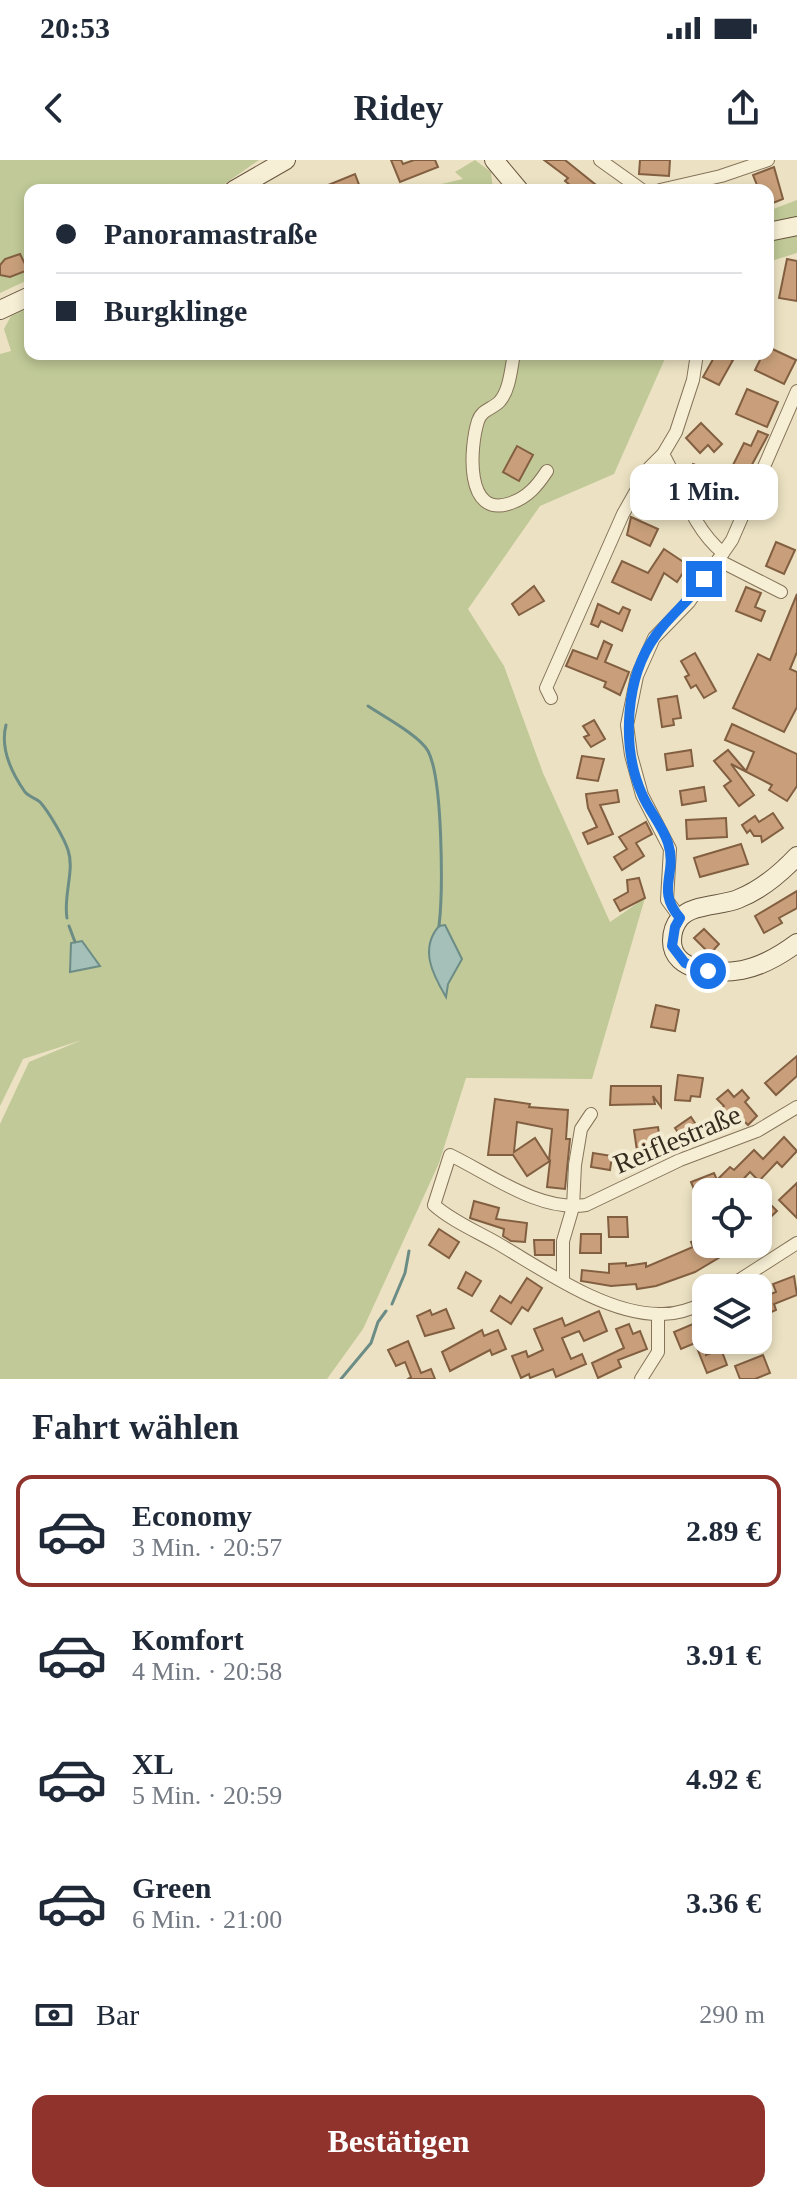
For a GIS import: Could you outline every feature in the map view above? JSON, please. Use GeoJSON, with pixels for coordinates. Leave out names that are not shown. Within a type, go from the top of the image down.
{"type":"FeatureCollection","features":[{"type":"Feature","properties":{"kind":"main road"},"geometry":{"type":"LineString","coordinates":[[244,184],[286,160]]}},
{"type":"Feature","properties":{"kind":"main road"},"geometry":{"type":"LineString","coordinates":[[494,160],[514,184]]}},
{"type":"Feature","properties":{"kind":"main road"},"geometry":{"type":"LineString","coordinates":[[774,231],[797,226]]}},
{"type":"Feature","properties":{"kind":"main road"},"geometry":{"type":"LineString","coordinates":[[0,310],[24,299]]}},
{"type":"Feature","properties":{"kind":"main road"},"geometry":{"type":"LineString","coordinates":[[797,856],[747,895],[693,910],[680,918],[672,937],[677,956],[685,963],[708,971],[743,970],[776,957],[797,943]]}},
{"type":"Feature","properties":{"kind":"street"},"geometry":{"type":"LineString","coordinates":[[600,160],[634,184]]}},
{"type":"Feature","properties":{"kind":"street"},"geometry":{"type":"LineString","coordinates":[[686,184],[768,160]]}},
{"type":"Feature","properties":{"kind":"street"},"geometry":{"type":"LineString","coordinates":[[513,360],[505,393],[498,403],[485,410],[477,424],[473,466],[476,489],[483,500],[494,506],[505,505],[530,493],[547,471]]}},
{"type":"Feature","properties":{"kind":"street"},"geometry":{"type":"LineString","coordinates":[[551,698],[546,688],[603,557],[649,468],[663,454],[683,412],[696,360]]}},
{"type":"Feature","properties":{"kind":"street"},"geometry":{"type":"LineString","coordinates":[[680,918],[667,900],[670,849],[642,795],[631,755],[627,725],[637,676],[654,638],[670,618],[689,602],[732,540],[797,391]]}},
{"type":"Feature","properties":{"kind":"street"},"geometry":{"type":"LineString","coordinates":[[663,454],[706,539],[721,556],[781,592]]}},
{"type":"Feature","properties":{"kind":"street","name":"Reiflestraße"},"geometry":{"type":"LineString","coordinates":[[573,1207],[586,1205],[680,1160],[757,1131],[797,1107]]}},
{"type":"Feature","properties":{"kind":"street","name":"Reiflestraße"},"geometry":{"type":"LineString","coordinates":[[563,1281],[563,1241],[573,1207],[581,1129],[591,1114]]}},
{"type":"Feature","properties":{"kind":"street"},"geometry":{"type":"LineString","coordinates":[[573,1207],[514,1188],[450,1155],[434,1205],[563,1281],[620,1307],[658,1315],[692,1309]]}},
{"type":"Feature","properties":{"kind":"street"},"geometry":{"type":"LineString","coordinates":[[749,1274],[797,1243]]}},
{"type":"Feature","properties":{"kind":"street"},"geometry":{"type":"LineString","coordinates":[[641,1379],[658,1352],[658,1315]]}},
{"type":"Feature","properties":{"kind":"green space"},"geometry":{"type":"Polygon","coordinates":[[[0,160],[259,160],[225,184],[24,184],[24,282],[0,293],[0,160]]]}},
{"type":"Feature","properties":{"kind":"green space"},"geometry":{"type":"Polygon","coordinates":[[[475,160],[491,172],[492,184],[441,184],[463,179],[455,172],[475,160]]]}},
{"type":"Feature","properties":{"kind":"green space"},"geometry":{"type":"Polygon","coordinates":[[[797,200],[797,253],[774,260],[774,209],[797,200]]]}},
{"type":"Feature","properties":{"kind":"green space"},"geometry":{"type":"Polygon","coordinates":[[[24,310],[24,360],[664,360],[614,474],[540,506],[468,609],[504,666],[543,773],[610,922],[645,898],[592,1079],[466,1078],[439,1163],[363,1329],[327,1379],[0,1379],[0,1124],[29,1062],[82,1040],[23,1059],[0,1106],[0,354],[11,351],[4,329],[11,316],[24,310]]]}},
{"type":"Feature","properties":{"kind":"water"},"geometry":{"type":"Polygon","coordinates":[[[445,925],[462,959],[448,984],[446,997],[433,971],[429,953],[433,935],[439,926],[445,925]]]}},
{"type":"Feature","properties":{"kind":"water"},"geometry":{"type":"Polygon","coordinates":[[[82,941],[100,966],[70,972],[71,943],[82,941]]]}},
{"type":"Feature","properties":{"kind":"building"},"geometry":{"type":"Polygon","coordinates":[[[391,160],[401,160],[403,164],[414,160],[435,160],[438,167],[400,182],[391,160]]]}},
{"type":"Feature","properties":{"kind":"building"},"geometry":{"type":"Polygon","coordinates":[[[544,160],[565,160],[595,184],[569,184],[565,181],[568,178],[544,160]]]}},
{"type":"Feature","properties":{"kind":"building"},"geometry":{"type":"Polygon","coordinates":[[[640,160],[670,160],[669,176],[639,174],[640,160]]]}},
{"type":"Feature","properties":{"kind":"building"},"geometry":{"type":"Polygon","coordinates":[[[774,167],[783,199],[774,203],[774,184],[757,184],[753,175],[774,167]]]}},
{"type":"Feature","properties":{"kind":"building"},"geometry":{"type":"Polygon","coordinates":[[[355,174],[359,184],[331,184],[355,174]]]}},
{"type":"Feature","properties":{"kind":"building"},"geometry":{"type":"Polygon","coordinates":[[[20,254],[24,272],[10,277],[0,275],[0,265],[5,259],[20,254]]]}},
{"type":"Feature","properties":{"kind":"building"},"geometry":{"type":"Polygon","coordinates":[[[787,259],[797,261],[797,301],[779,298],[787,259]]]}},
{"type":"Feature","properties":{"kind":"building"},"geometry":{"type":"Polygon","coordinates":[[[774,350],[796,360],[784,384],[755,370],[760,360],[774,360],[774,350]]]}},
{"type":"Feature","properties":{"kind":"building"},"geometry":{"type":"Polygon","coordinates":[[[713,360],[733,360],[719,385],[703,377],[713,360]]]}},
{"type":"Feature","properties":{"kind":"building"},"geometry":{"type":"Polygon","coordinates":[[[747,389],[778,402],[767,427],[736,414],[747,389]]]}},
{"type":"Feature","properties":{"kind":"building"},"geometry":{"type":"Polygon","coordinates":[[[701,423],[722,444],[714,452],[708,445],[700,453],[686,438],[701,423]]]}},
{"type":"Feature","properties":{"kind":"building"},"geometry":{"type":"Polygon","coordinates":[[[758,431],[768,435],[748,472],[733,465],[744,443],[751,446],[758,431]]]}},
{"type":"Feature","properties":{"kind":"building"},"geometry":{"type":"Polygon","coordinates":[[[517,446],[533,455],[519,481],[503,472],[517,446]]]}},
{"type":"Feature","properties":{"kind":"building"},"geometry":{"type":"Polygon","coordinates":[[[693,464],[701,467],[699,472],[708,476],[705,483],[725,493],[729,483],[741,489],[727,516],[705,506],[709,496],[691,488],[694,484],[686,479],[693,464]]]}},
{"type":"Feature","properties":{"kind":"building"},"geometry":{"type":"Polygon","coordinates":[[[631,517],[658,529],[650,546],[627,535],[631,517]]]}},
{"type":"Feature","properties":{"kind":"building"},"geometry":{"type":"Polygon","coordinates":[[[776,542],[795,550],[784,574],[766,566],[776,542]]]}},
{"type":"Feature","properties":{"kind":"building"},"geometry":{"type":"Polygon","coordinates":[[[664,549],[688,565],[677,582],[664,573],[651,600],[612,582],[622,561],[648,573],[664,549]]]}},
{"type":"Feature","properties":{"kind":"building"},"geometry":{"type":"Polygon","coordinates":[[[534,586],[544,601],[519,615],[512,604],[534,586]]]}},
{"type":"Feature","properties":{"kind":"building"},"geometry":{"type":"Polygon","coordinates":[[[746,587],[761,593],[755,607],[765,611],[761,621],[736,611],[746,587]]]}},
{"type":"Feature","properties":{"kind":"building"},"geometry":{"type":"Polygon","coordinates":[[[797,594],[797,652],[790,669],[797,672],[797,707],[784,732],[733,708],[758,654],[770,660],[797,594]]]}},
{"type":"Feature","properties":{"kind":"building"},"geometry":{"type":"Polygon","coordinates":[[[598,604],[619,614],[623,607],[630,610],[622,631],[601,621],[598,627],[591,624],[598,604]]]}},
{"type":"Feature","properties":{"kind":"building"},"geometry":{"type":"Polygon","coordinates":[[[604,641],[612,645],[605,662],[629,672],[620,695],[604,687],[606,682],[566,666],[573,650],[597,659],[604,641]]]}},
{"type":"Feature","properties":{"kind":"building"},"geometry":{"type":"Polygon","coordinates":[[[695,653],[716,691],[704,698],[696,685],[691,688],[685,677],[689,675],[681,661],[695,653]]]}},
{"type":"Feature","properties":{"kind":"building"},"geometry":{"type":"Polygon","coordinates":[[[677,696],[681,718],[673,719],[674,725],[662,727],[658,699],[677,696]]]}},
{"type":"Feature","properties":{"kind":"building"},"geometry":{"type":"Polygon","coordinates":[[[594,720],[605,739],[591,747],[584,737],[589,735],[583,726],[594,720]]]}},
{"type":"Feature","properties":{"kind":"building"},"geometry":{"type":"Polygon","coordinates":[[[732,724],[797,754],[797,786],[787,801],[769,790],[772,785],[731,764],[754,795],[739,806],[724,786],[731,781],[714,761],[728,750],[746,771],[754,752],[725,740],[732,724]]]}},
{"type":"Feature","properties":{"kind":"building"},"geometry":{"type":"Polygon","coordinates":[[[691,750],[693,766],[667,770],[665,754],[691,750]]]}},
{"type":"Feature","properties":{"kind":"building"},"geometry":{"type":"Polygon","coordinates":[[[582,756],[604,759],[598,781],[577,778],[582,756]]]}},
{"type":"Feature","properties":{"kind":"building"},"geometry":{"type":"Polygon","coordinates":[[[704,787],[706,801],[682,805],[680,791],[704,787]]]}},
{"type":"Feature","properties":{"kind":"building"},"geometry":{"type":"Polygon","coordinates":[[[617,790],[619,802],[600,805],[613,834],[588,844],[583,833],[597,827],[588,808],[586,794],[617,790]]]}},
{"type":"Feature","properties":{"kind":"building"},"geometry":{"type":"Polygon","coordinates":[[[773,813],[783,828],[762,842],[761,836],[754,836],[750,830],[747,833],[742,825],[755,816],[759,822],[773,813]]]}},
{"type":"Feature","properties":{"kind":"building"},"geometry":{"type":"Polygon","coordinates":[[[726,818],[727,837],[687,839],[686,820],[726,818]]]}},
{"type":"Feature","properties":{"kind":"building"},"geometry":{"type":"Polygon","coordinates":[[[646,822],[652,834],[636,843],[644,856],[622,870],[614,857],[627,849],[619,837],[646,822]]]}},
{"type":"Feature","properties":{"kind":"building"},"geometry":{"type":"Polygon","coordinates":[[[741,844],[748,864],[700,877],[694,858],[741,844]]]}},
{"type":"Feature","properties":{"kind":"building"},"geometry":{"type":"Polygon","coordinates":[[[639,878],[645,898],[620,911],[614,900],[628,892],[627,880],[639,878]]]}},
{"type":"Feature","properties":{"kind":"building"},"geometry":{"type":"Polygon","coordinates":[[[797,891],[797,908],[779,918],[782,923],[764,933],[755,916],[797,891]]]}},
{"type":"Feature","properties":{"kind":"building"},"geometry":{"type":"Polygon","coordinates":[[[704,929],[719,944],[710,954],[694,938],[704,929]]]}},
{"type":"Feature","properties":{"kind":"building"},"geometry":{"type":"Polygon","coordinates":[[[656,1005],[679,1010],[675,1031],[651,1027],[656,1005]]]}},
{"type":"Feature","properties":{"kind":"building"},"geometry":{"type":"Polygon","coordinates":[[[797,1056],[797,1076],[776,1095],[765,1083],[797,1056]]]}},
{"type":"Feature","properties":{"kind":"building"},"geometry":{"type":"Polygon","coordinates":[[[678,1075],[703,1078],[700,1097],[691,1096],[690,1101],[675,1100],[678,1075]]]}},
{"type":"Feature","properties":{"kind":"building"},"geometry":{"type":"Polygon","coordinates":[[[611,1086],[661,1086],[661,1107],[653,1096],[655,1104],[610,1105],[611,1086]]]}},
{"type":"Feature","properties":{"kind":"building"},"geometry":{"type":"Polygon","coordinates":[[[728,1090],[734,1097],[742,1090],[749,1098],[745,1102],[757,1116],[748,1125],[734,1111],[727,1118],[720,1110],[724,1106],[717,1099],[728,1090]]]}},
{"type":"Feature","properties":{"kind":"building"},"geometry":{"type":"Polygon","coordinates":[[[495,1099],[530,1104],[529,1107],[568,1110],[566,1139],[570,1139],[565,1189],[547,1187],[550,1161],[527,1176],[513,1155],[488,1155],[495,1099]],[[517,1122],[514,1152],[535,1138],[549,1160],[552,1129],[517,1122]]]}},
{"type":"Feature","properties":{"kind":"building"},"geometry":{"type":"Polygon","coordinates":[[[691,1117],[701,1132],[685,1143],[675,1128],[691,1117]]]}},
{"type":"Feature","properties":{"kind":"building"},"geometry":{"type":"Polygon","coordinates":[[[658,1127],[661,1147],[637,1151],[634,1130],[658,1127]]]}},
{"type":"Feature","properties":{"kind":"building"},"geometry":{"type":"Polygon","coordinates":[[[784,1137],[797,1151],[782,1167],[777,1162],[762,1178],[756,1178],[750,1172],[744,1178],[719,1178],[730,1167],[734,1170],[754,1150],[763,1159],[784,1137]]]}},
{"type":"Feature","properties":{"kind":"building"},"geometry":{"type":"Polygon","coordinates":[[[593,1153],[612,1156],[610,1170],[591,1167],[593,1153]]]}},
{"type":"Feature","properties":{"kind":"building"},"geometry":{"type":"Polygon","coordinates":[[[797,1183],[797,1218],[779,1200],[797,1183]]]}},
{"type":"Feature","properties":{"kind":"building"},"geometry":{"type":"Polygon","coordinates":[[[474,1201],[499,1208],[496,1219],[527,1223],[525,1242],[511,1241],[503,1236],[504,1229],[470,1218],[474,1201]]]}},
{"type":"Feature","properties":{"kind":"building"},"geometry":{"type":"Polygon","coordinates":[[[608,1217],[627,1217],[628,1237],[609,1237],[608,1217]]]}},
{"type":"Feature","properties":{"kind":"building"},"geometry":{"type":"Polygon","coordinates":[[[439,1229],[459,1242],[449,1258],[429,1245],[439,1229]]]}},
{"type":"Feature","properties":{"kind":"building"},"geometry":{"type":"Polygon","coordinates":[[[581,1234],[601,1234],[601,1253],[580,1253],[581,1234]]]}},
{"type":"Feature","properties":{"kind":"building"},"geometry":{"type":"Polygon","coordinates":[[[534,1240],[554,1240],[554,1255],[535,1255],[534,1240]]]}},
{"type":"Feature","properties":{"kind":"building"},"geometry":{"type":"Polygon","coordinates":[[[692,1247],[692,1258],[718,1258],[695,1272],[656,1286],[637,1289],[636,1284],[611,1286],[581,1281],[582,1270],[609,1273],[609,1264],[626,1263],[626,1266],[646,1263],[646,1267],[692,1247]]]}},
{"type":"Feature","properties":{"kind":"building"},"geometry":{"type":"Polygon","coordinates":[[[466,1272],[481,1281],[472,1296],[458,1288],[466,1272]]]}},
{"type":"Feature","properties":{"kind":"building"},"geometry":{"type":"Polygon","coordinates":[[[794,1276],[797,1295],[774,1304],[776,1310],[772,1312],[772,1294],[776,1292],[773,1284],[794,1276]]]}},
{"type":"Feature","properties":{"kind":"building"},"geometry":{"type":"Polygon","coordinates":[[[527,1278],[542,1288],[528,1311],[522,1307],[511,1324],[491,1311],[500,1296],[511,1303],[527,1278]]]}},
{"type":"Feature","properties":{"kind":"building"},"geometry":{"type":"Polygon","coordinates":[[[446,1309],[454,1328],[425,1336],[417,1316],[430,1310],[432,1315],[446,1309]]]}},
{"type":"Feature","properties":{"kind":"building"},"geometry":{"type":"Polygon","coordinates":[[[599,1311],[607,1331],[584,1341],[579,1331],[562,1338],[571,1359],[582,1354],[586,1364],[556,1377],[553,1369],[530,1378],[529,1374],[521,1378],[512,1356],[526,1351],[528,1357],[543,1350],[534,1329],[562,1318],[565,1326],[599,1311]]]}},
{"type":"Feature","properties":{"kind":"building"},"geometry":{"type":"Polygon","coordinates":[[[629,1324],[633,1334],[640,1331],[647,1349],[618,1360],[621,1367],[598,1378],[592,1363],[624,1348],[616,1329],[629,1324]]]}},
{"type":"Feature","properties":{"kind":"building"},"geometry":{"type":"Polygon","coordinates":[[[692,1324],[692,1344],[681,1349],[674,1332],[692,1324]]]}},
{"type":"Feature","properties":{"kind":"building"},"geometry":{"type":"Polygon","coordinates":[[[482,1330],[484,1336],[498,1330],[506,1349],[492,1355],[490,1350],[450,1371],[442,1352],[482,1330]]]}},
{"type":"Feature","properties":{"kind":"building"},"geometry":{"type":"Polygon","coordinates":[[[408,1341],[421,1373],[431,1369],[435,1379],[408,1379],[411,1377],[405,1362],[396,1366],[388,1350],[408,1341]]]}},
{"type":"Feature","properties":{"kind":"building"},"geometry":{"type":"Polygon","coordinates":[[[699,1354],[723,1354],[727,1365],[707,1373],[699,1354]]]}},
{"type":"Feature","properties":{"kind":"building"},"geometry":{"type":"Polygon","coordinates":[[[763,1355],[770,1373],[755,1379],[740,1379],[735,1366],[763,1355]]]}},
{"type":"Feature","properties":{"kind":"waterway"},"geometry":{"type":"LineString","coordinates":[[368,706],[424,745],[433,765],[441,836],[439,926]]}},
{"type":"Feature","properties":{"kind":"waterway"},"geometry":{"type":"LineString","coordinates":[[6,725],[4,742],[15,776],[25,792],[44,806],[68,850],[67,918]]}},
{"type":"Feature","properties":{"kind":"waterway"},"geometry":{"type":"LineString","coordinates":[[69,926],[75,942]]}},
{"type":"Feature","properties":{"kind":"waterway"},"geometry":{"type":"LineString","coordinates":[[392,1304],[405,1273],[409,1251]]}},
{"type":"Feature","properties":{"kind":"waterway"},"geometry":{"type":"LineString","coordinates":[[341,1379],[371,1343],[378,1322],[386,1311]]}},
{"type":"Feature","properties":{"kind":"route"},"geometry":{"type":"LineString","coordinates":[[704,579],[689,602],[670,618],[654,638],[637,676],[627,725],[642,795],[670,849],[667,900],[680,918],[672,937],[672,946],[685,963],[708,971]]}}]}
